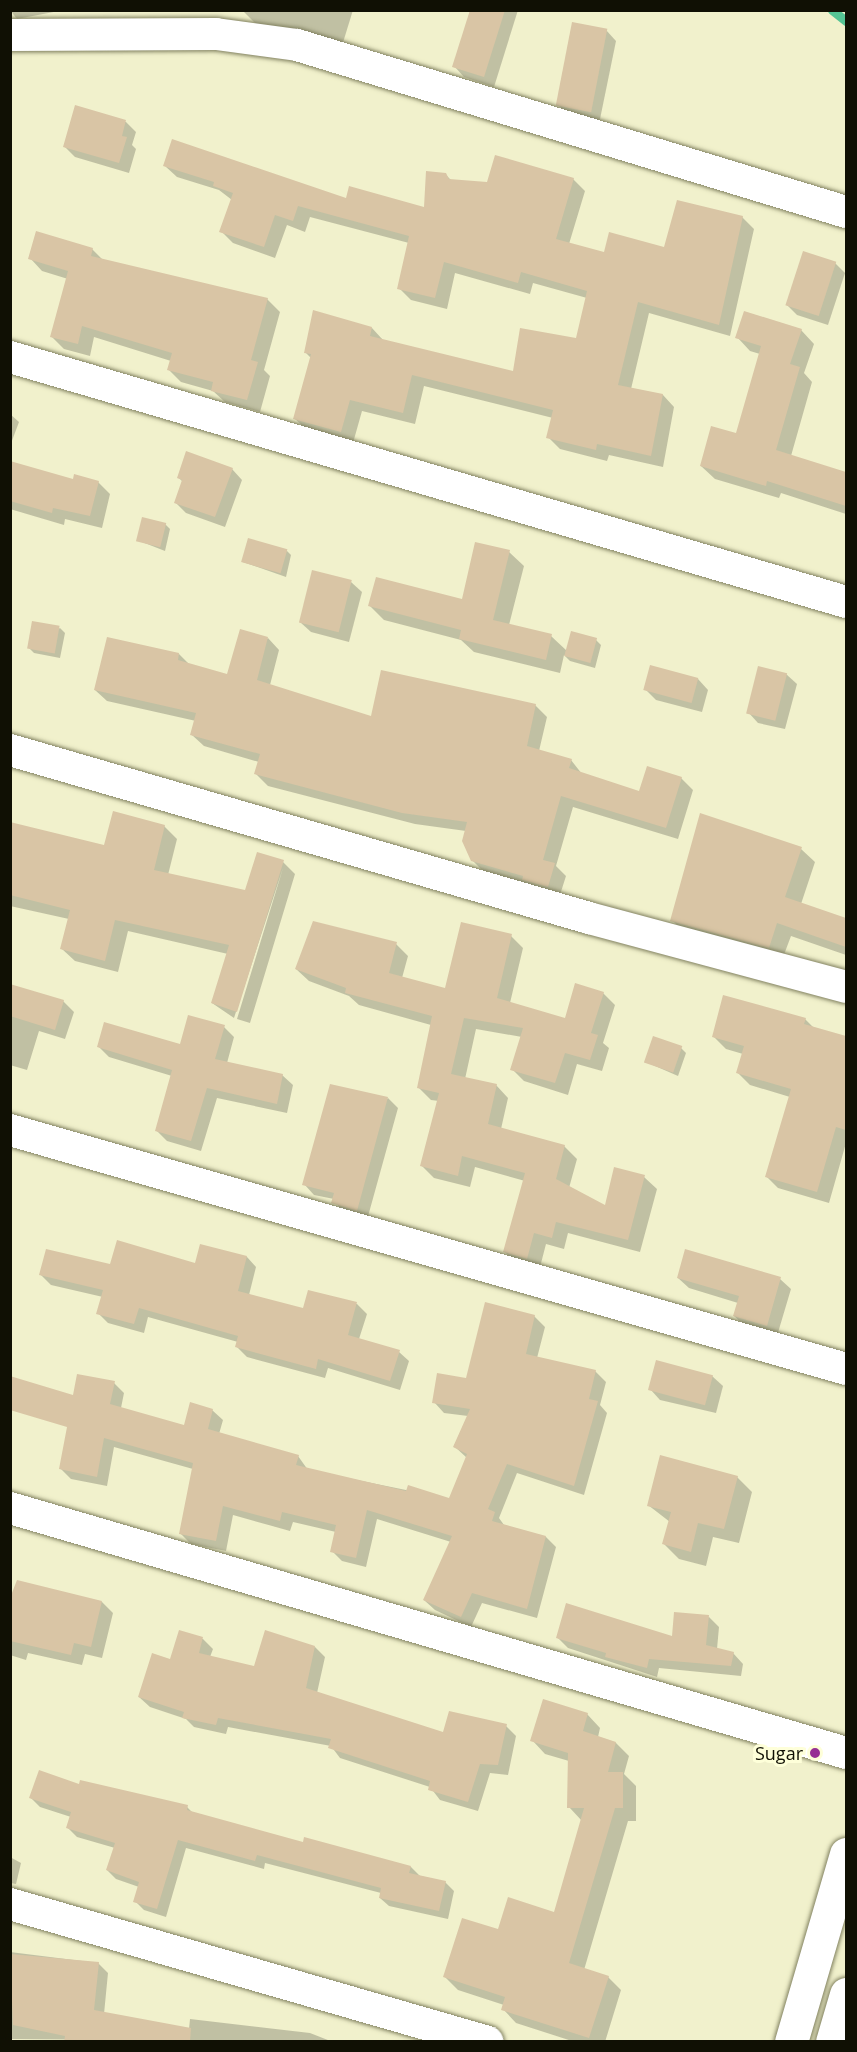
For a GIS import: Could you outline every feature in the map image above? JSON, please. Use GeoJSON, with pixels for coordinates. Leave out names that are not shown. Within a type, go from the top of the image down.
{"type":"FeatureCollection","features":[{"type":"Feature","properties":{"kind":"main road"},"geometry":{"type":"LineString","coordinates":[[791,2042],[846,1854]]}},
{"type":"Feature","properties":{"kind":"main road"},"geometry":{"type":"LineString","coordinates":[[832,2042],[846,1994]]}},
{"type":"Feature","properties":{"kind":"street"},"geometry":{"type":"LineString","coordinates":[[10,35],[218,22],[846,212]]}},
{"type":"Feature","properties":{"kind":"street"},"geometry":{"type":"LineString","coordinates":[[10,357],[846,602]]}},
{"type":"Feature","properties":{"kind":"street"},"geometry":{"type":"LineString","coordinates":[[10,750],[589,918],[846,987]]}},
{"type":"Feature","properties":{"kind":"street"},"geometry":{"type":"LineString","coordinates":[[10,1130],[846,1369]]}},
{"type":"Feature","properties":{"kind":"street"},"geometry":{"type":"LineString","coordinates":[[10,1509],[846,1753]]}},
{"type":"Feature","properties":{"kind":"street"},"geometry":{"type":"LineString","coordinates":[[10,1904],[469,2039]]}},
{"type":"Feature","properties":{"kind":"building"},"geometry":{"type":"Polygon","coordinates":[[[470,10],[505,10],[484,77],[452,67],[470,10]]]}},
{"type":"Feature","properties":{"kind":"building"},"geometry":{"type":"Polygon","coordinates":[[[572,22],[607,29],[591,112],[556,105],[572,22]]]}},
{"type":"Feature","properties":{"kind":"building"},"geometry":{"type":"Polygon","coordinates":[[[75,105],[126,120],[122,136],[127,137],[119,163],[63,147],[75,105]]]}},
{"type":"Feature","properties":{"kind":"building"},"geometry":{"type":"Polygon","coordinates":[[[172,139],[346,198],[349,186],[424,207],[426,171],[446,173],[449,179],[487,182],[495,155],[574,178],[556,239],[604,252],[609,232],[664,247],[677,200],[743,216],[719,325],[638,302],[618,385],[663,394],[651,456],[597,444],[596,450],[546,438],[553,410],[412,375],[403,413],[350,400],[341,432],[293,419],[311,354],[304,353],[313,310],[372,327],[370,336],[513,371],[520,328],[576,338],[587,291],[521,272],[518,283],[444,262],[435,298],[397,289],[409,236],[298,206],[293,221],[275,215],[264,247],[219,232],[233,193],[213,186],[214,182],[163,166],[172,139]]]}},
{"type":"Feature","properties":{"kind":"building"},"geometry":{"type":"Polygon","coordinates":[[[36,231],[93,248],[91,256],[268,298],[251,360],[258,362],[247,400],[211,391],[213,382],[167,370],[172,353],[82,326],[78,344],[50,337],[68,271],[28,259],[36,231]]]}},
{"type":"Feature","properties":{"kind":"building"},"geometry":{"type":"Polygon","coordinates":[[[803,251],[836,262],[819,316],[785,305],[803,251]]]}},
{"type":"Feature","properties":{"kind":"building"},"geometry":{"type":"Polygon","coordinates":[[[744,311],[802,329],[790,364],[800,367],[776,450],[846,472],[846,506],[767,481],[766,486],[700,466],[711,426],[736,433],[761,346],[735,338],[744,311]]]}},
{"type":"Feature","properties":{"kind":"building"},"geometry":{"type":"Polygon","coordinates":[[[186,451],[233,468],[215,517],[174,503],[182,480],[177,478],[186,451]]]}},
{"type":"Feature","properties":{"kind":"building"},"geometry":{"type":"Polygon","coordinates":[[[10,461],[73,479],[74,474],[99,481],[90,516],[53,508],[52,513],[10,501],[10,461]]]}},
{"type":"Feature","properties":{"kind":"building"},"geometry":{"type":"Polygon","coordinates":[[[142,517],[166,523],[160,547],[136,541],[142,517]]]}},
{"type":"Feature","properties":{"kind":"building"},"geometry":{"type":"Polygon","coordinates":[[[248,538],[287,549],[281,573],[241,562],[248,538]]]}},
{"type":"Feature","properties":{"kind":"building"},"geometry":{"type":"Polygon","coordinates":[[[475,542],[510,550],[493,620],[552,634],[546,660],[459,639],[461,630],[368,606],[376,577],[462,599],[475,542]]]}},
{"type":"Feature","properties":{"kind":"building"},"geometry":{"type":"Polygon","coordinates":[[[312,570],[352,580],[339,632],[299,622],[312,570]]]}},
{"type":"Feature","properties":{"kind":"building"},"geometry":{"type":"Polygon","coordinates":[[[32,621],[60,626],[55,653],[27,649],[32,621]]]}},
{"type":"Feature","properties":{"kind":"building"},"geometry":{"type":"Polygon","coordinates":[[[240,629],[268,637],[257,680],[371,716],[381,670],[536,704],[527,746],[572,759],[569,768],[639,791],[647,766],[682,777],[666,828],[561,796],[543,860],[555,863],[548,887],[522,880],[523,876],[471,861],[462,841],[467,822],[402,813],[254,774],[260,754],[190,735],[196,713],[94,690],[107,637],[179,653],[178,660],[227,674],[240,629]]]}},
{"type":"Feature","properties":{"kind":"building"},"geometry":{"type":"Polygon","coordinates":[[[571,631],[597,638],[590,663],[564,656],[571,631]]]}},
{"type":"Feature","properties":{"kind":"building"},"geometry":{"type":"Polygon","coordinates":[[[650,665],[698,678],[692,703],[643,690],[650,665]]]}},
{"type":"Feature","properties":{"kind":"building"},"geometry":{"type":"Polygon","coordinates":[[[758,666],[787,673],[775,721],[746,714],[758,666]]]}},
{"type":"Feature","properties":{"kind":"building"},"geometry":{"type":"Polygon","coordinates":[[[113,811],[165,825],[154,870],[245,890],[257,852],[284,860],[237,1012],[211,1003],[229,945],[115,920],[105,961],[60,949],[70,910],[10,895],[10,822],[104,845],[113,811]]]}},
{"type":"Feature","properties":{"kind":"building"},"geometry":{"type":"Polygon","coordinates":[[[700,813],[802,847],[785,897],[846,918],[846,947],[777,923],[769,948],[670,921],[700,813]]]}},
{"type":"Feature","properties":{"kind":"building"},"geometry":{"type":"Polygon","coordinates":[[[313,921],[397,942],[389,973],[445,988],[461,922],[512,934],[497,998],[565,1018],[575,983],[604,992],[591,1033],[598,1035],[590,1060],[565,1053],[555,1083],[510,1070],[523,1028],[464,1018],[451,1074],[497,1084],[488,1124],[565,1145],[556,1179],[605,1205],[614,1167],[645,1175],[628,1240],[556,1222],[552,1238],[534,1233],[527,1259],[503,1252],[525,1173],[462,1156],[458,1176],[420,1166],[439,1093],[417,1088],[432,1016],[345,993],[346,988],[295,969],[313,921]]]}},
{"type":"Feature","properties":{"kind":"building"},"geometry":{"type":"Polygon","coordinates":[[[10,984],[64,1000],[55,1030],[10,1016],[10,984]]]}},
{"type":"Feature","properties":{"kind":"building"},"geometry":{"type":"Polygon","coordinates":[[[723,995],[806,1018],[804,1024],[846,1036],[846,1130],[836,1127],[817,1192],[765,1177],[791,1089],[736,1073],[744,1046],[712,1037],[723,995]]]}},
{"type":"Feature","properties":{"kind":"building"},"geometry":{"type":"Polygon","coordinates":[[[188,1015],[225,1025],[215,1059],[283,1074],[277,1104],[207,1088],[191,1141],[155,1131],[172,1070],[97,1047],[104,1022],[180,1044],[188,1015]]]}},
{"type":"Feature","properties":{"kind":"building"},"geometry":{"type":"Polygon","coordinates":[[[653,1036],[682,1046],[673,1073],[644,1062],[653,1036]]]}},
{"type":"Feature","properties":{"kind":"building"},"geometry":{"type":"Polygon","coordinates":[[[330,1084],[388,1097],[357,1211],[331,1203],[334,1193],[302,1185],[330,1084]]]}},
{"type":"Feature","properties":{"kind":"building"},"geometry":{"type":"Polygon","coordinates":[[[117,1240],[195,1263],[200,1244],[247,1256],[238,1291],[303,1308],[308,1290],[357,1302],[348,1335],[400,1350],[390,1381],[318,1359],[316,1369],[235,1347],[238,1336],[139,1308],[134,1324],[96,1314],[103,1290],[39,1275],[46,1249],[110,1264],[117,1240]]]}},
{"type":"Feature","properties":{"kind":"building"},"geometry":{"type":"Polygon","coordinates":[[[685,1249],[781,1277],[767,1326],[733,1316],[739,1296],[677,1278],[685,1249]]]}},
{"type":"Feature","properties":{"kind":"building"},"geometry":{"type":"Polygon","coordinates":[[[485,1302],[535,1315],[526,1354],[596,1370],[589,1399],[598,1401],[574,1486],[507,1464],[488,1509],[495,1512],[492,1521],[546,1536],[527,1609],[472,1593],[461,1617],[423,1600],[452,1536],[367,1510],[356,1558],[330,1552],[336,1525],[282,1512],[280,1521],[223,1506],[216,1541],[179,1534],[193,1463],[104,1438],[97,1477],[59,1469],[67,1427],[10,1410],[10,1376],[73,1395],[77,1374],[115,1381],[110,1404],[184,1425],[190,1402],[213,1409],[208,1429],[299,1455],[296,1465],[406,1491],[408,1485],[449,1498],[467,1454],[453,1447],[470,1409],[432,1403],[437,1373],[466,1378],[485,1302]]]}},
{"type":"Feature","properties":{"kind":"building"},"geometry":{"type":"Polygon","coordinates":[[[656,1360],[713,1375],[705,1405],[648,1390],[656,1360]]]}},
{"type":"Feature","properties":{"kind":"building"},"geometry":{"type":"Polygon","coordinates":[[[660,1455],[738,1476],[724,1529],[698,1523],[691,1552],[662,1544],[671,1512],[647,1506],[660,1455]]]}},
{"type":"Feature","properties":{"kind":"building"},"geometry":{"type":"Polygon","coordinates":[[[17,1580],[102,1601],[91,1647],[74,1643],[71,1655],[10,1641],[10,1598],[17,1580]]]}},
{"type":"Feature","properties":{"kind":"building"},"geometry":{"type":"Polygon","coordinates":[[[566,1603],[672,1636],[674,1612],[709,1615],[706,1645],[734,1652],[731,1666],[649,1659],[647,1668],[605,1657],[606,1653],[556,1638],[566,1603]]]}},
{"type":"Feature","properties":{"kind":"building"},"geometry":{"type":"Polygon","coordinates":[[[179,1630],[203,1637],[199,1653],[254,1666],[265,1630],[315,1646],[306,1688],[443,1732],[449,1711],[507,1724],[498,1765],[480,1764],[468,1802],[428,1790],[430,1781],[328,1748],[331,1739],[218,1718],[216,1725],[182,1718],[184,1712],[138,1697],[152,1653],[170,1659],[179,1630]]]}},
{"type":"Feature","properties":{"kind":"building"},"geometry":{"type":"Polygon","coordinates":[[[543,1699],[588,1713],[583,1731],[616,1742],[608,1772],[623,1772],[623,1808],[615,1808],[569,1963],[609,1976],[589,2038],[501,2010],[505,1997],[443,1977],[462,1918],[498,1929],[508,1897],[554,1912],[584,1808],[567,1808],[568,1753],[530,1741],[543,1699]]]}},
{"type":"Feature","properties":{"kind":"building"},"geometry":{"type":"Polygon","coordinates":[[[39,1770],[79,1784],[80,1780],[188,1805],[187,1810],[303,1842],[304,1837],[411,1866],[409,1873],[446,1881],[439,1911],[379,1898],[381,1888],[257,1855],[255,1861],[178,1840],[157,1909],[133,1902],[139,1882],[106,1870],[115,1843],[66,1828],[71,1812],[29,1798],[39,1770]]]}},
{"type":"Feature","properties":{"kind":"building"},"geometry":{"type":"Polygon","coordinates":[[[10,1954],[99,1962],[94,2010],[191,2028],[190,2042],[64,2042],[65,2036],[13,2025],[10,1954]]]}},
{"type":"Feature","properties":{"kind":"waterway"},"geometry":{"type":"LineString","coordinates":[[832,10],[846,21]]}},
{"type":"Feature","properties":{"kind":"place","name":"Sugar"},"geometry":{"type":"Point","coordinates":[815,1753]}}]}
